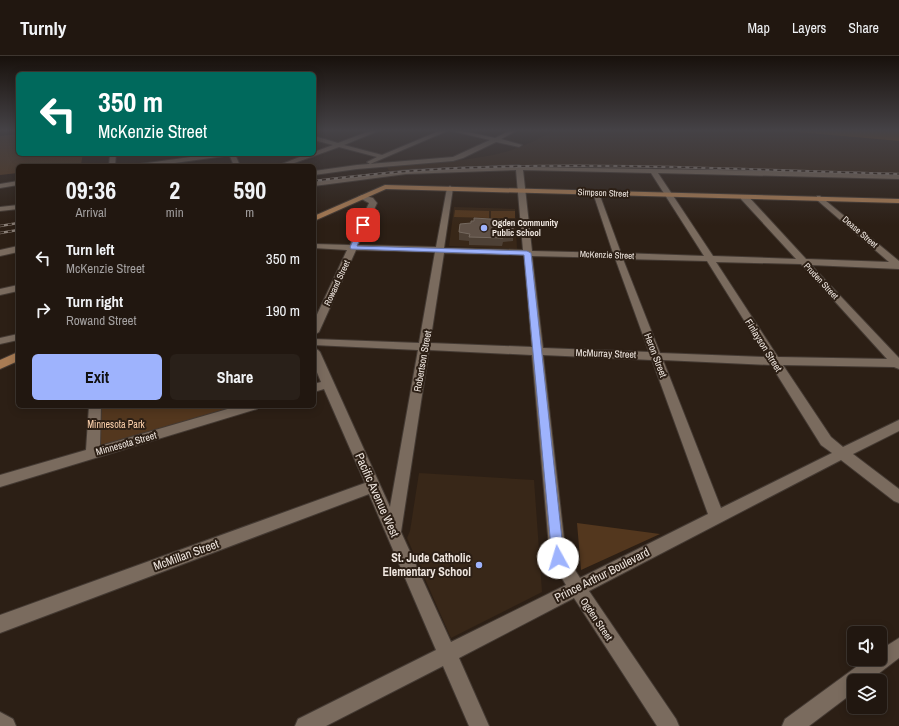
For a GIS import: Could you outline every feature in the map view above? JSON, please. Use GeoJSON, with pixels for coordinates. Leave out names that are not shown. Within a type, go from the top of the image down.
{"type":"FeatureCollection","features":[{"type":"Feature","properties":{"kind":"main road","name":"Simpson Street"},"geometry":{"type":"LineString","coordinates":[[316,218],[385,188],[450,188],[899,201]]}},
{"type":"Feature","properties":{"kind":"main road"},"geometry":{"type":"LineString","coordinates":[[0,365],[16,357]]}},
{"type":"Feature","properties":{"kind":"street"},"geometry":{"type":"LineString","coordinates":[[154,164],[167,162]]}},
{"type":"Feature","properties":{"kind":"street"},"geometry":{"type":"LineString","coordinates":[[358,167],[369,162]]}},
{"type":"Feature","properties":{"kind":"street"},"geometry":{"type":"LineString","coordinates":[[316,173],[358,167],[414,162]]}},
{"type":"Feature","properties":{"kind":"street"},"geometry":{"type":"LineString","coordinates":[[316,184],[377,175],[458,169],[519,167],[899,177]]}},
{"type":"Feature","properties":{"kind":"street","name":"Ogden Street"},"geometry":{"type":"LineString","coordinates":[[519,167],[558,558],[669,726]]}},
{"type":"Feature","properties":{"kind":"street","name":"Finlayson Street"},"geometry":{"type":"LineString","coordinates":[[653,170],[826,441],[899,497]]}},
{"type":"Feature","properties":{"kind":"street"},"geometry":{"type":"LineString","coordinates":[[377,175],[385,188]]}},
{"type":"Feature","properties":{"kind":"street"},"geometry":{"type":"LineString","coordinates":[[0,186],[16,183]]}},
{"type":"Feature","properties":{"kind":"street","name":"Robertson Street"},"geometry":{"type":"LineString","coordinates":[[393,534],[450,188]]}},
{"type":"Feature","properties":{"kind":"street","name":"Heron Street"},"geometry":{"type":"LineString","coordinates":[[596,193],[618,256],[717,517]]}},
{"type":"Feature","properties":{"kind":"street","name":"Rowand Street"},"geometry":{"type":"LineString","coordinates":[[316,328],[373,203],[362,197]]}},
{"type":"Feature","properties":{"kind":"street","name":"Pruden Street"},"geometry":{"type":"LineString","coordinates":[[744,197],[898,364]]}},
{"type":"Feature","properties":{"kind":"street","name":"Dease Street"},"geometry":{"type":"LineString","coordinates":[[820,198],[899,266]]}},
{"type":"Feature","properties":{"kind":"street"},"geometry":{"type":"LineString","coordinates":[[0,209],[16,207]]}},
{"type":"Feature","properties":{"kind":"street","name":"McKenzie Street"},"geometry":{"type":"LineString","coordinates":[[316,246],[899,266]]}},
{"type":"Feature","properties":{"kind":"street"},"geometry":{"type":"LineString","coordinates":[[0,253],[16,250]]}},
{"type":"Feature","properties":{"kind":"street"},"geometry":{"type":"LineString","coordinates":[[0,292],[16,288]]}},
{"type":"Feature","properties":{"kind":"street"},"geometry":{"type":"LineString","coordinates":[[0,341],[16,337]]}},
{"type":"Feature","properties":{"kind":"street","name":"McMurray Street"},"geometry":{"type":"LineString","coordinates":[[316,342],[537,350],[774,361],[898,364]]}},
{"type":"Feature","properties":{"kind":"street","name":"Pacific Avenue West"},"geometry":{"type":"LineString","coordinates":[[316,357],[479,726]]}},
{"type":"Feature","properties":{"kind":"street"},"geometry":{"type":"LineString","coordinates":[[316,387],[328,384]]}},
{"type":"Feature","properties":{"kind":"street"},"geometry":{"type":"LineString","coordinates":[[92,453],[95,408]]}},
{"type":"Feature","properties":{"kind":"street","name":"Minnesota Street"},"geometry":{"type":"LineString","coordinates":[[0,481],[246,408]]}},
{"type":"Feature","properties":{"kind":"street","name":"Prince Arthur Boulevard"},"geometry":{"type":"LineString","coordinates":[[305,726],[576,587],[899,425]]}},
{"type":"Feature","properties":{"kind":"street","name":"McMillan Street"},"geometry":{"type":"LineString","coordinates":[[0,624],[373,486]]}},
{"type":"Feature","properties":{"kind":"street"},"geometry":{"type":"LineString","coordinates":[[792,726],[899,647]]}},
{"type":"Feature","properties":{"kind":"street"},"geometry":{"type":"LineString","coordinates":[[0,722],[6,726]]}},
{"type":"Feature","properties":{"kind":"shaded area"},"geometry":{"type":"Polygon","coordinates":[[[434,162],[899,162],[899,175],[532,166],[390,172],[386,166],[434,162]]]}},
{"type":"Feature","properties":{"kind":"shaded area","name":"Ogden Community Public School"},"geometry":{"type":"Polygon","coordinates":[[[454,207],[515,209],[517,249],[449,246],[454,207]]]}},
{"type":"Feature","properties":{"kind":"shaded area","name":"St. Jude Catholic Elementary School"},"geometry":{"type":"Polygon","coordinates":[[[419,473],[534,480],[542,592],[451,638],[407,538],[410,531],[419,473]]]}},
{"type":"Feature","properties":{"kind":"green space"},"geometry":{"type":"Polygon","coordinates":[[[0,162],[81,162],[81,164],[16,164],[16,173],[0,175],[0,162]]]}},
{"type":"Feature","properties":{"kind":"green space"},"geometry":{"type":"Polygon","coordinates":[[[455,210],[489,211],[489,218],[454,217],[455,210]]]}},
{"type":"Feature","properties":{"kind":"green space"},"geometry":{"type":"Polygon","coordinates":[[[491,211],[515,211],[515,218],[491,218],[491,211]]]}},
{"type":"Feature","properties":{"kind":"green space","name":"Minnesota Park"},"geometry":{"type":"Polygon","coordinates":[[[100,408],[232,408],[108,444],[101,445],[98,440],[100,408]]]}},
{"type":"Feature","properties":{"kind":"green space"},"geometry":{"type":"Polygon","coordinates":[[[577,523],[660,534],[581,570],[577,523]]]}},
{"type":"Feature","properties":{"kind":"building"},"geometry":{"type":"Polygon","coordinates":[[[474,218],[506,220],[506,224],[513,226],[513,234],[503,235],[503,238],[469,237],[470,234],[459,232],[460,224],[471,223],[471,221],[474,221],[474,218]]]}},
{"type":"Feature","properties":{"kind":"railway"},"geometry":{"type":"LineString","coordinates":[[316,181],[424,170],[516,166],[680,167],[899,174]]}},
{"type":"Feature","properties":{"kind":"railway"},"geometry":{"type":"LineString","coordinates":[[0,226],[16,223]]}},
{"type":"Feature","properties":{"kind":"railway"},"geometry":{"type":"LineString","coordinates":[[0,233],[16,230]]}},
{"type":"Feature","properties":{"kind":"place","name":"Ogden Community Public School"},"geometry":{"type":"Point","coordinates":[484,228]}},
{"type":"Feature","properties":{"kind":"place","name":"St. Jude Catholic Elementary School"},"geometry":{"type":"Point","coordinates":[479,565]}},
{"type":"Feature","properties":{"kind":"route"},"geometry":{"type":"LineString","coordinates":[[363,225],[353,247],[527,253],[558,558]]}}]}
